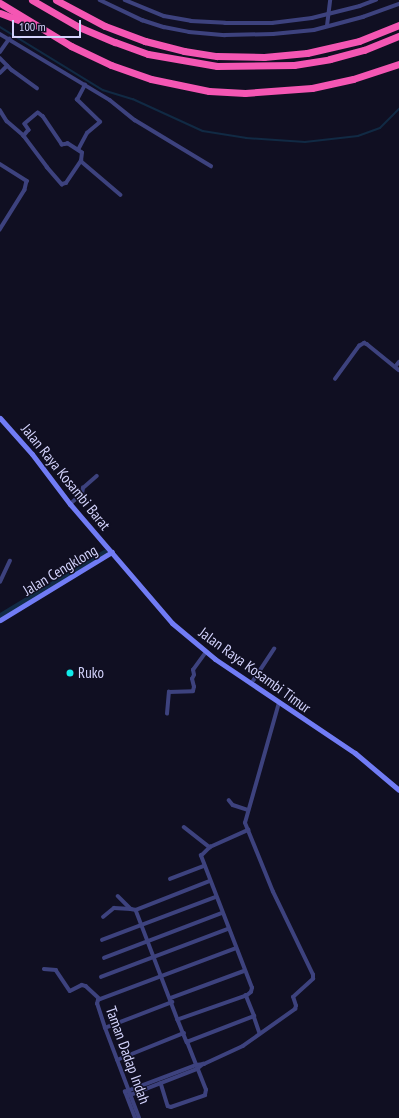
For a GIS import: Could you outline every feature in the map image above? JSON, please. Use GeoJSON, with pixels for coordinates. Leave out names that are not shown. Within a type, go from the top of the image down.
{"type":"FeatureCollection","features":[{"type":"Feature","properties":{"kind":"highway"},"geometry":{"type":"LineString","coordinates":[[32,0],[78,27],[148,54],[217,66],[294,65],[330,59],[364,50],[399,36]]}},
{"type":"Feature","properties":{"kind":"highway"},"geometry":{"type":"LineString","coordinates":[[56,0],[95,22],[132,37],[177,50],[217,56],[264,57],[307,53],[359,40],[399,24]]}},
{"type":"Feature","properties":{"kind":"highway"},"geometry":{"type":"LineString","coordinates":[[0,3],[50,34],[90,56],[133,73],[190,88],[226,92],[272,92],[312,88],[353,79],[399,64]]}},
{"type":"Feature","properties":{"kind":"highway"},"geometry":{"type":"LineString","coordinates":[[0,13],[50,34]]}},
{"type":"Feature","properties":{"kind":"main road","name":"Jalan Raya Kosambi Barat"},"geometry":{"type":"LineString","coordinates":[[0,418],[32,454],[70,504],[112,552]]}},
{"type":"Feature","properties":{"kind":"main road","name":"Jalan Cengklong"},"geometry":{"type":"LineString","coordinates":[[0,620],[112,552]]}},
{"type":"Feature","properties":{"kind":"main road","name":"Jalan Raya Kosambi Timur"},"geometry":{"type":"LineString","coordinates":[[112,552],[172,623],[206,652],[279,703],[355,753],[399,790]]}},
{"type":"Feature","properties":{"kind":"street"},"geometry":{"type":"LineString","coordinates":[[100,0],[142,20],[164,27],[189,32],[225,35],[273,34],[327,26],[363,17],[399,4]]}},
{"type":"Feature","properties":{"kind":"street"},"geometry":{"type":"LineString","coordinates":[[125,0],[164,16],[191,21],[225,23],[272,23],[312,18],[376,0]]}},
{"type":"Feature","properties":{"kind":"street"},"geometry":{"type":"LineString","coordinates":[[327,26],[330,0]]}},
{"type":"Feature","properties":{"kind":"street"},"geometry":{"type":"LineString","coordinates":[[0,34],[110,100],[134,120],[211,166]]}},
{"type":"Feature","properties":{"kind":"street"},"geometry":{"type":"LineString","coordinates":[[0,52],[9,39]]}},
{"type":"Feature","properties":{"kind":"street"},"geometry":{"type":"LineString","coordinates":[[0,58],[7,66],[38,88]]}},
{"type":"Feature","properties":{"kind":"street"},"geometry":{"type":"LineString","coordinates":[[0,73],[7,66]]}},
{"type":"Feature","properties":{"kind":"street"},"geometry":{"type":"LineString","coordinates":[[78,150],[87,133],[100,122],[92,112],[77,100],[85,85]]}},
{"type":"Feature","properties":{"kind":"street"},"geometry":{"type":"LineString","coordinates":[[0,110],[7,121],[24,136],[38,156],[62,184],[66,183],[81,161],[83,155],[68,144],[62,145],[43,117],[38,113],[25,124],[29,130],[24,136]]}},
{"type":"Feature","properties":{"kind":"street"},"geometry":{"type":"LineString","coordinates":[[81,161],[121,195]]}},
{"type":"Feature","properties":{"kind":"street"},"geometry":{"type":"LineString","coordinates":[[0,164],[26,179],[28,183],[0,230]]}},
{"type":"Feature","properties":{"kind":"street"},"geometry":{"type":"LineString","coordinates":[[335,379],[359,346],[364,343],[399,370]]}},
{"type":"Feature","properties":{"kind":"street"},"geometry":{"type":"LineString","coordinates":[[395,367],[399,362]]}},
{"type":"Feature","properties":{"kind":"street"},"geometry":{"type":"LineString","coordinates":[[70,504],[82,494],[83,488],[97,476]]}},
{"type":"Feature","properties":{"kind":"street"},"geometry":{"type":"LineString","coordinates":[[0,582],[2,574],[10,561]]}},
{"type":"Feature","properties":{"kind":"street"},"geometry":{"type":"LineString","coordinates":[[251,684],[274,649]]}},
{"type":"Feature","properties":{"kind":"street"},"geometry":{"type":"LineString","coordinates":[[167,714],[169,692],[193,691],[194,687],[192,679],[194,670],[206,652]]}},
{"type":"Feature","properties":{"kind":"street"},"geometry":{"type":"LineString","coordinates":[[127,1091],[204,1064],[236,1050],[296,1008],[293,997],[312,983],[314,977],[273,892],[245,822],[279,703]]}},
{"type":"Feature","properties":{"kind":"street"},"geometry":{"type":"LineString","coordinates":[[229,800],[233,805],[248,810]]}},
{"type":"Feature","properties":{"kind":"street"},"geometry":{"type":"LineString","coordinates":[[184,827],[210,847]]}},
{"type":"Feature","properties":{"kind":"street"},"geometry":{"type":"LineString","coordinates":[[178,1020],[246,996],[252,990],[201,856],[210,847],[248,830]]}},
{"type":"Feature","properties":{"kind":"street"},"geometry":{"type":"LineString","coordinates":[[170,879],[204,866]]}},
{"type":"Feature","properties":{"kind":"street"},"geometry":{"type":"LineString","coordinates":[[103,917],[114,908],[136,910],[210,881]]}},
{"type":"Feature","properties":{"kind":"street"},"geometry":{"type":"LineString","coordinates":[[118,896],[131,909]]}},
{"type":"Feature","properties":{"kind":"street"},"geometry":{"type":"LineString","coordinates":[[102,940],[216,897]]}},
{"type":"Feature","properties":{"kind":"street"},"geometry":{"type":"LineString","coordinates":[[136,910],[206,1090],[204,1096],[170,1107],[161,1083]]}},
{"type":"Feature","properties":{"kind":"street"},"geometry":{"type":"LineString","coordinates":[[104,958],[222,913]]}},
{"type":"Feature","properties":{"kind":"street"},"geometry":{"type":"LineString","coordinates":[[101,977],[228,929]]}},
{"type":"Feature","properties":{"kind":"street"},"geometry":{"type":"LineString","coordinates":[[44,969],[56,970],[70,991],[82,985],[86,986],[99,999],[236,948]]}},
{"type":"Feature","properties":{"kind":"street"},"geometry":{"type":"LineString","coordinates":[[105,1028],[244,971]]}},
{"type":"Feature","properties":{"kind":"street"},"geometry":{"type":"LineString","coordinates":[[246,996],[260,1034]]}},
{"type":"Feature","properties":{"kind":"street","name":"Taman Dadap Indah"},"geometry":{"type":"LineString","coordinates":[[99,999],[97,1004],[127,1091],[138,1118]]}},
{"type":"Feature","properties":{"kind":"street"},"geometry":{"type":"LineString","coordinates":[[187,1042],[254,1016]]}},
{"type":"Feature","properties":{"kind":"street"},"geometry":{"type":"LineString","coordinates":[[117,1060],[184,1034]]}},
{"type":"Feature","properties":{"kind":"street"},"geometry":{"type":"LineString","coordinates":[[129,1096],[196,1067]]}},
{"type":"Feature","properties":{"kind":"street","name":"Taman Dadap Indah"},"geometry":{"type":"LineString","coordinates":[[129,1096],[135,1118]]}},
{"type":"Feature","properties":{"kind":"waterway"},"geometry":{"type":"LineString","coordinates":[[0,27],[103,90],[133,99],[203,131],[246,138],[305,142],[358,136],[380,128],[399,109]]}},
{"type":"Feature","properties":{"kind":"waterway"},"geometry":{"type":"LineString","coordinates":[[0,615],[104,552]]}},
{"type":"Feature","properties":{"kind":"place","name":"Ruko"},"geometry":{"type":"Point","coordinates":[70,673]}}]}
